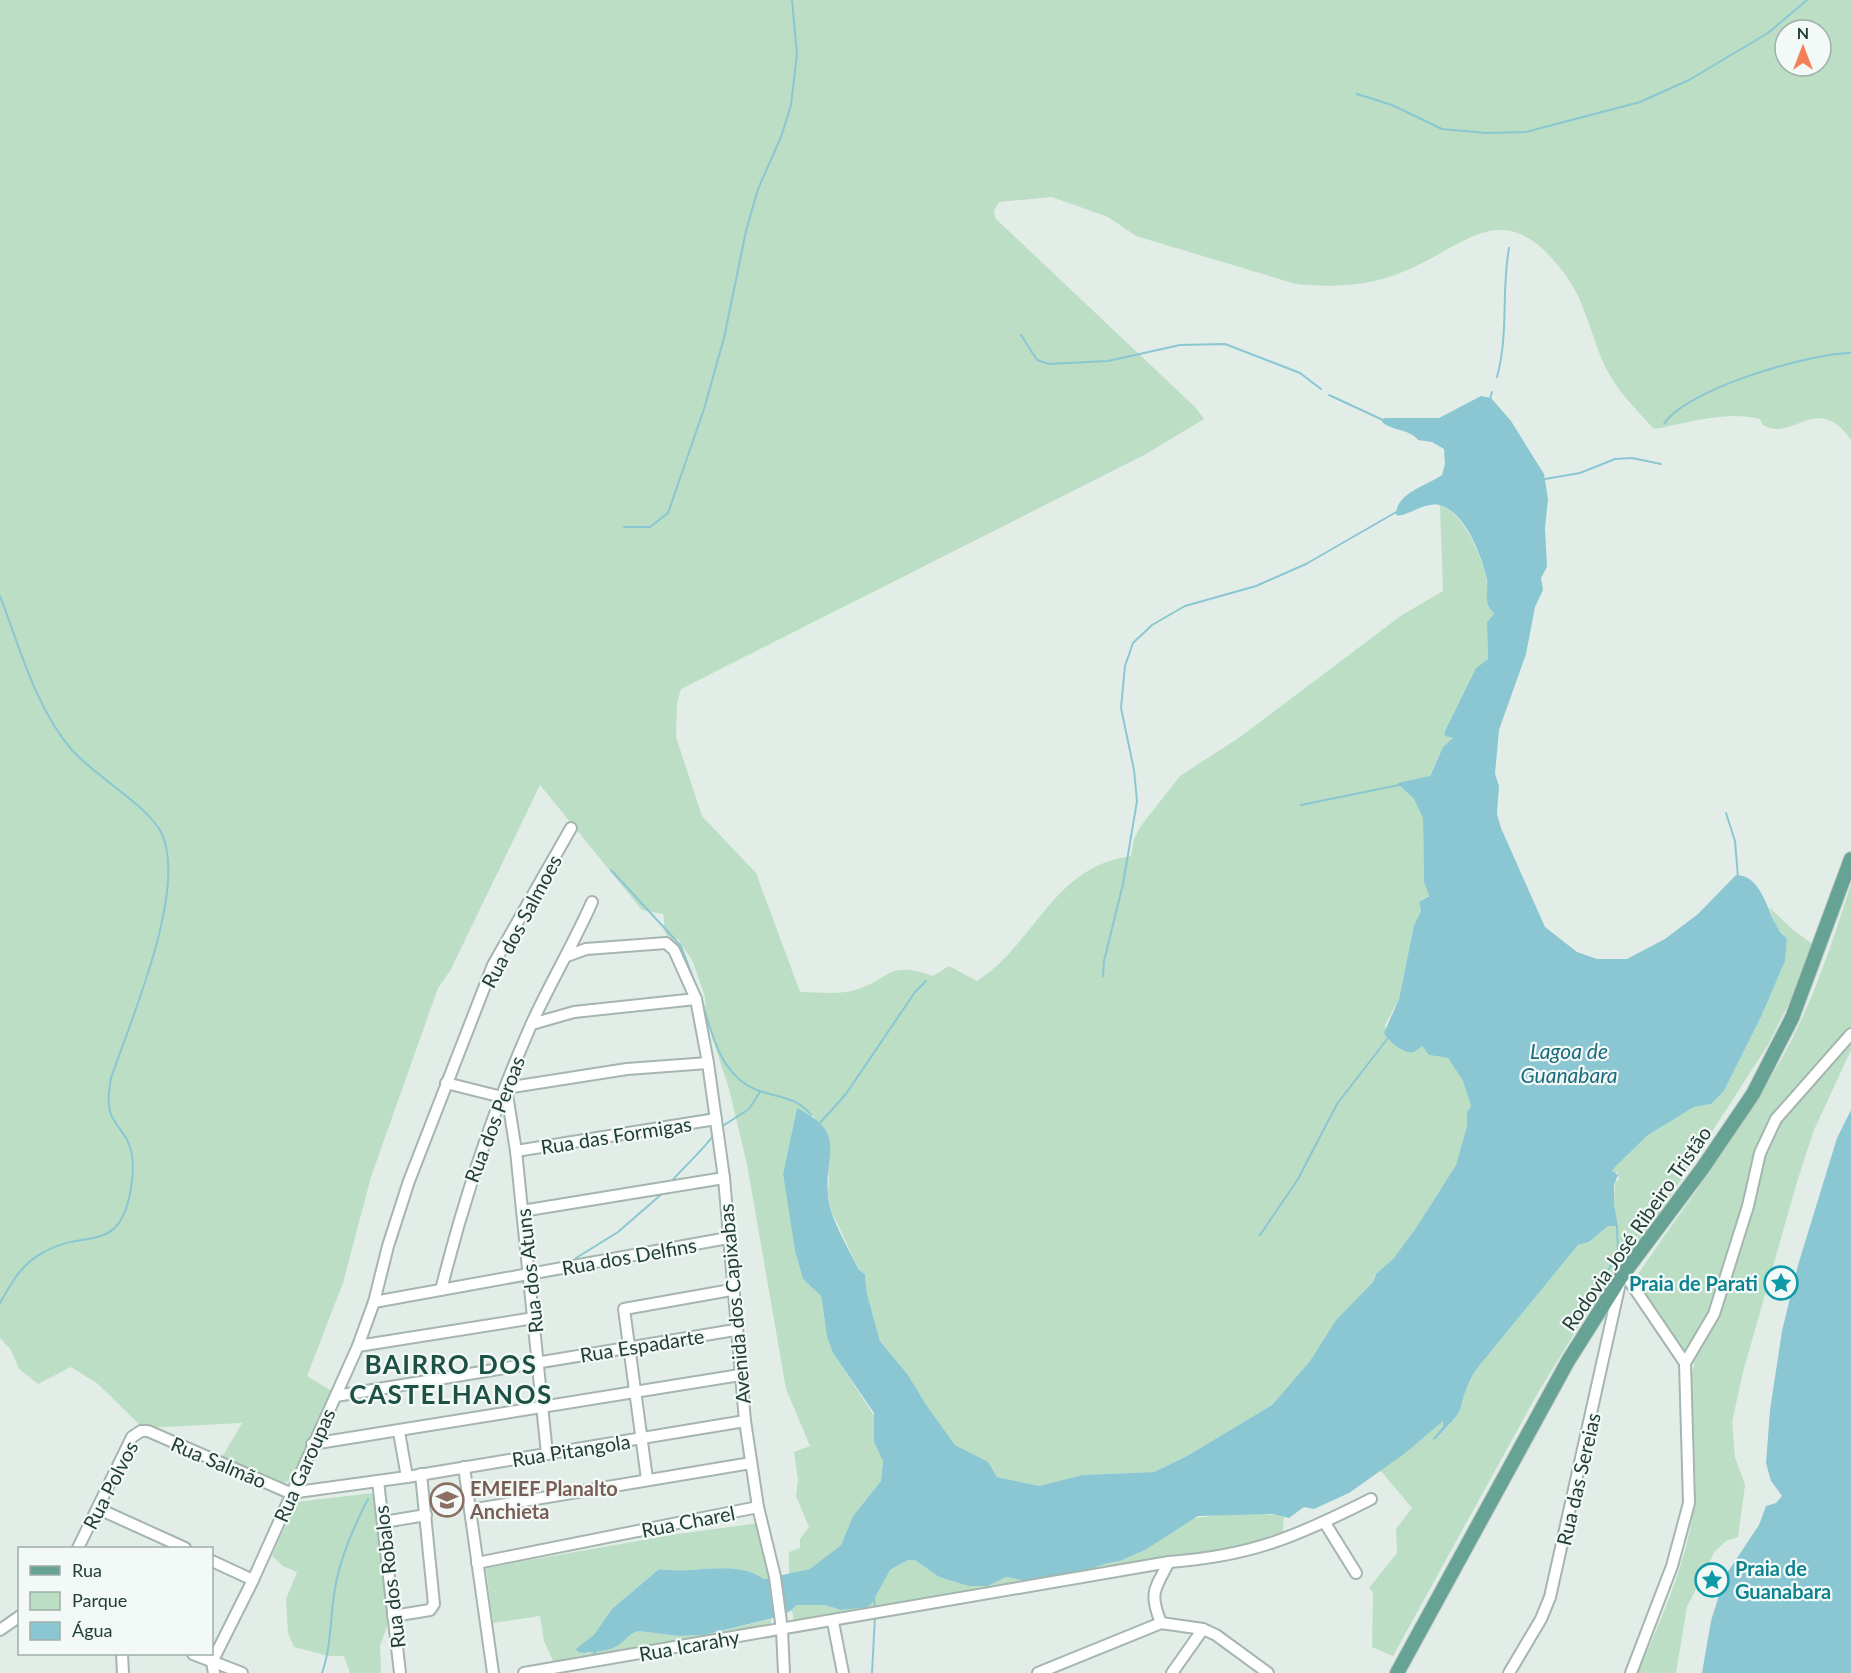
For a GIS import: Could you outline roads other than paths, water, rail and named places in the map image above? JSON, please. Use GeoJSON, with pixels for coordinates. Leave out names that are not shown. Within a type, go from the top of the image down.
{"type":"FeatureCollection","features":[{"type":"Feature","properties":{"kind":"main road","name":"Rodovia José Ribeiro Tristão"},"geometry":{"type":"LineString","coordinates":[[1397,1673],[1568,1361],[1622,1275],[1702,1169],[1753,1094],[1792,1018],[1851,859]]}},
{"type":"Feature","properties":{"kind":"street","name":"Rua dos Salmoes"},"geometry":{"type":"LineString","coordinates":[[446,1083],[493,965],[571,828]]}},
{"type":"Feature","properties":{"kind":"street","name":"Rua dos Peroas"},"geometry":{"type":"LineString","coordinates":[[441,1290],[463,1203],[504,1093],[532,1024],[592,902]]}},
{"type":"Feature","properties":{"kind":"street","name":"Avenida dos Capixabas"},"geometry":{"type":"LineString","coordinates":[[567,956],[586,949],[666,943],[674,950],[696,999],[708,1063],[724,1178],[731,1290],[745,1421],[758,1507],[775,1577],[782,1630],[784,1673]]}},
{"type":"Feature","properties":{"kind":"street"},"geometry":{"type":"LineString","coordinates":[[532,1024],[573,1012],[696,999]]}},
{"type":"Feature","properties":{"kind":"street"},"geometry":{"type":"LineString","coordinates":[[1631,1673],[1672,1566],[1689,1503],[1685,1363],[1714,1314],[1748,1206],[1760,1153],[1776,1119],[1851,1034]]}},
{"type":"Feature","properties":{"kind":"street"},"geometry":{"type":"LineString","coordinates":[[446,1083],[504,1093],[627,1069],[708,1063]]}},
{"type":"Feature","properties":{"kind":"street","name":"Rua Garoupas"},"geometry":{"type":"LineString","coordinates":[[213,1667],[358,1346],[374,1302],[388,1246],[409,1181],[446,1083]]}},
{"type":"Feature","properties":{"kind":"street","name":"Rua dos Atuns"},"geometry":{"type":"LineString","coordinates":[[504,1093],[516,1151],[547,1454]]}},
{"type":"Feature","properties":{"kind":"street","name":"Rua das Formigas"},"geometry":{"type":"LineString","coordinates":[[516,1151],[716,1119]]}},
{"type":"Feature","properties":{"kind":"street"},"geometry":{"type":"LineString","coordinates":[[522,1211],[724,1178]]}},
{"type":"Feature","properties":{"kind":"street","name":"Rua dos Delfins"},"geometry":{"type":"LineString","coordinates":[[374,1302],[728,1238]]}},
{"type":"Feature","properties":{"kind":"street"},"geometry":{"type":"LineString","coordinates":[[1622,1275],[1685,1363]]}},
{"type":"Feature","properties":{"kind":"street","name":"Rua das Sereias"},"geometry":{"type":"LineString","coordinates":[[1509,1673],[1541,1619],[1550,1597],[1622,1275]]}},
{"type":"Feature","properties":{"kind":"street"},"geometry":{"type":"LineString","coordinates":[[647,1479],[623,1313],[627,1307],[731,1290]]}},
{"type":"Feature","properties":{"kind":"street"},"geometry":{"type":"LineString","coordinates":[[358,1346],[534,1318]]}},
{"type":"Feature","properties":{"kind":"street","name":"Rua Espadarte"},"geometry":{"type":"LineString","coordinates":[[336,1396],[735,1330]]}},
{"type":"Feature","properties":{"kind":"street"},"geometry":{"type":"LineString","coordinates":[[312,1444],[399,1432],[740,1375]]}},
{"type":"Feature","properties":{"kind":"street","name":"Rua Pitangola"},"geometry":{"type":"LineString","coordinates":[[290,1493],[407,1477],[745,1421]]}},
{"type":"Feature","properties":{"kind":"street","name":"Rua Polvos"},"geometry":{"type":"LineString","coordinates":[[79,1547],[132,1437],[141,1431],[148,1431]]}},
{"type":"Feature","properties":{"kind":"street","name":"Rua Salmão"},"geometry":{"type":"LineString","coordinates":[[148,1431],[290,1493]]}},
{"type":"Feature","properties":{"kind":"street"},"geometry":{"type":"LineString","coordinates":[[399,1432],[407,1477]]}},
{"type":"Feature","properties":{"kind":"street"},"geometry":{"type":"LineString","coordinates":[[470,1510],[751,1463]]}},
{"type":"Feature","properties":{"kind":"street"},"geometry":{"type":"LineString","coordinates":[[464,1467],[493,1673]]}},
{"type":"Feature","properties":{"kind":"street"},"geometry":{"type":"LineString","coordinates":[[393,1616],[430,1610],[434,1604],[421,1474]]}},
{"type":"Feature","properties":{"kind":"street","name":"Rua dos Robalos"},"geometry":{"type":"LineString","coordinates":[[378,1481],[400,1673]]}},
{"type":"Feature","properties":{"kind":"street","name":"Rua Icarahy"},"geometry":{"type":"LineString","coordinates":[[524,1673],[833,1622],[1169,1562],[1215,1559],[1259,1549],[1325,1523],[1371,1498]]}},
{"type":"Feature","properties":{"kind":"street","name":"Rua Charel"},"geometry":{"type":"LineString","coordinates":[[477,1563],[758,1507]]}},
{"type":"Feature","properties":{"kind":"street"},"geometry":{"type":"LineString","coordinates":[[99,1509],[183,1547]]}},
{"type":"Feature","properties":{"kind":"street"},"geometry":{"type":"LineString","coordinates":[[384,1522],[426,1515]]}},
{"type":"Feature","properties":{"kind":"street"},"geometry":{"type":"LineString","coordinates":[[1325,1523],[1356,1573]]}},
{"type":"Feature","properties":{"kind":"street"},"geometry":{"type":"LineString","coordinates":[[213,1561],[254,1580]]}},
{"type":"Feature","properties":{"kind":"street"},"geometry":{"type":"LineString","coordinates":[[1161,1623],[1152,1597],[1169,1562]]}},
{"type":"Feature","properties":{"kind":"street"},"geometry":{"type":"LineString","coordinates":[[0,1630],[18,1617]]}},
{"type":"Feature","properties":{"kind":"street"},"geometry":{"type":"LineString","coordinates":[[833,1622],[843,1673]]}},
{"type":"Feature","properties":{"kind":"street"},"geometry":{"type":"LineString","coordinates":[[1038,1673],[1161,1623],[1203,1629],[1216,1635],[1268,1673]]}},
{"type":"Feature","properties":{"kind":"street"},"geometry":{"type":"LineString","coordinates":[[1172,1673],[1203,1629]]}},
{"type":"Feature","properties":{"kind":"street"},"geometry":{"type":"LineString","coordinates":[[122,1655],[123,1673]]}},
{"type":"Feature","properties":{"kind":"street"},"geometry":{"type":"LineString","coordinates":[[196,1655],[213,1667],[242,1673]]}},
{"type":"Feature","properties":{"kind":"water","name":"Lagoa de Guanabara"},"geometry":{"type":"Polygon","coordinates":[[[1481,396],[1491,398],[1511,421],[1544,474],[1548,499],[1545,528],[1547,567],[1541,578],[1543,590],[1535,607],[1526,654],[1499,730],[1495,774],[1499,786],[1497,814],[1501,828],[1545,927],[1577,952],[1597,959],[1627,959],[1665,939],[1698,914],[1736,875],[1752,881],[1758,888],[1779,930],[1787,939],[1785,961],[1761,1017],[1724,1091],[1711,1104],[1694,1107],[1648,1135],[1616,1166],[1612,1171],[1618,1175],[1614,1185],[1614,1204],[1618,1226],[1608,1226],[1589,1242],[1578,1245],[1475,1371],[1454,1420],[1436,1439],[1432,1440],[1443,1426],[1443,1421],[1404,1454],[1349,1493],[1314,1509],[1304,1507],[1289,1518],[1272,1514],[1198,1516],[1145,1550],[1120,1561],[1066,1577],[1027,1581],[1006,1577],[988,1586],[968,1586],[939,1577],[915,1560],[908,1560],[890,1570],[868,1607],[841,1610],[825,1605],[796,1605],[781,1616],[704,1635],[679,1636],[639,1631],[612,1648],[602,1651],[578,1652],[576,1649],[594,1635],[612,1609],[659,1569],[740,1569],[764,1579],[810,1569],[841,1545],[853,1516],[881,1481],[883,1461],[874,1442],[874,1413],[833,1353],[827,1336],[821,1296],[803,1279],[795,1251],[783,1174],[797,1108],[813,1117],[823,1126],[828,1135],[830,1205],[845,1243],[859,1270],[865,1274],[867,1294],[880,1341],[908,1375],[955,1445],[988,1462],[997,1477],[1039,1486],[1082,1475],[1154,1472],[1187,1456],[1272,1405],[1310,1361],[1336,1320],[1373,1282],[1376,1274],[1393,1259],[1416,1228],[1456,1165],[1467,1126],[1467,1112],[1471,1106],[1463,1081],[1448,1058],[1429,1055],[1422,1046],[1413,1052],[1405,1051],[1392,1043],[1384,1033],[1399,999],[1414,925],[1421,911],[1419,902],[1429,896],[1424,882],[1423,818],[1414,799],[1397,783],[1430,776],[1443,747],[1453,738],[1445,736],[1444,733],[1476,668],[1488,659],[1487,622],[1494,614],[1488,605],[1487,580],[1481,559],[1471,536],[1457,516],[1439,505],[1396,515],[1397,507],[1406,496],[1442,475],[1445,464],[1444,449],[1432,442],[1418,440],[1415,436],[1382,422],[1384,418],[1439,418],[1481,396]]]}},
{"type":"Feature","properties":{"kind":"water"},"geometry":{"type":"Polygon","coordinates":[[[1851,1110],[1851,1673],[1702,1673],[1711,1621],[1725,1576],[1759,1525],[1766,1506],[1776,1503],[1782,1496],[1771,1481],[1766,1463],[1770,1410],[1782,1331],[1798,1265],[1837,1138],[1851,1110]]]}},
{"type":"Feature","properties":{"kind":"waterway"},"geometry":{"type":"LineString","coordinates":[[624,527],[650,527],[668,513],[704,409],[724,338],[746,231],[758,189],[781,137],[791,105],[797,54],[792,0]]}},
{"type":"Feature","properties":{"kind":"waterway"},"geometry":{"type":"LineString","coordinates":[[1357,94],[1392,105],[1442,129],[1486,133],[1526,132],[1640,102],[1689,80],[1768,33],[1807,0]]}},
{"type":"Feature","properties":{"kind":"waterway"},"geometry":{"type":"LineString","coordinates":[[1497,377],[1503,344],[1505,281],[1509,248]]}},
{"type":"Feature","properties":{"kind":"waterway"},"geometry":{"type":"LineString","coordinates":[[1021,335],[1037,360],[1049,364],[1108,361],[1180,345],[1225,344],[1300,373],[1321,389]]}},
{"type":"Feature","properties":{"kind":"waterway"},"geometry":{"type":"LineString","coordinates":[[1664,424],[1677,411],[1697,398],[1750,375],[1808,359],[1851,353]]}},
{"type":"Feature","properties":{"kind":"waterway"},"geometry":{"type":"LineString","coordinates":[[1490,399],[1492,392]]}},
{"type":"Feature","properties":{"kind":"waterway"},"geometry":{"type":"LineString","coordinates":[[1329,395],[1383,420]]}},
{"type":"Feature","properties":{"kind":"waterway"},"geometry":{"type":"LineString","coordinates":[[1545,479],[1580,473],[1615,459],[1632,458],[1661,464]]}},
{"type":"Feature","properties":{"kind":"waterway"},"geometry":{"type":"LineString","coordinates":[[1103,976],[1104,961],[1123,884],[1137,801],[1134,770],[1121,708],[1125,666],[1133,643],[1152,625],[1185,606],[1256,586],[1306,564],[1398,511]]}},
{"type":"Feature","properties":{"kind":"waterway"},"geometry":{"type":"LineString","coordinates":[[0,596],[38,695],[58,732],[80,759],[132,800],[154,822],[161,832],[168,856],[168,886],[154,955],[111,1078],[109,1101],[111,1115],[126,1138],[132,1156],[132,1182],[126,1209],[119,1223],[110,1232],[59,1245],[29,1262],[18,1274],[0,1303]]}},
{"type":"Feature","properties":{"kind":"waterway"},"geometry":{"type":"LineString","coordinates":[[1301,805],[1399,785]]}},
{"type":"Feature","properties":{"kind":"waterway"},"geometry":{"type":"LineString","coordinates":[[1726,813],[1735,841],[1738,877]]}},
{"type":"Feature","properties":{"kind":"waterway"},"geometry":{"type":"LineString","coordinates":[[611,870],[681,946],[700,996]]}},
{"type":"Feature","properties":{"kind":"waterway"},"geometry":{"type":"LineString","coordinates":[[819,1124],[846,1094],[915,992],[926,981]]}},
{"type":"Feature","properties":{"kind":"waterway"},"geometry":{"type":"LineString","coordinates":[[702,1001],[721,1056],[738,1078],[749,1086],[801,1105],[811,1115]]}},
{"type":"Feature","properties":{"kind":"waterway"},"geometry":{"type":"LineString","coordinates":[[1260,1235],[1298,1179],[1337,1104],[1388,1038]]}},
{"type":"Feature","properties":{"kind":"waterway"},"geometry":{"type":"LineString","coordinates":[[721,1127],[749,1109],[760,1092]]}},
{"type":"Feature","properties":{"kind":"waterway"},"geometry":{"type":"LineString","coordinates":[[671,1182],[715,1133]]}},
{"type":"Feature","properties":{"kind":"waterway"},"geometry":{"type":"LineString","coordinates":[[576,1258],[618,1232],[664,1192]]}},
{"type":"Feature","properties":{"kind":"waterway"},"geometry":{"type":"LineString","coordinates":[[1601,1281],[1618,1255],[1617,1226]]}},
{"type":"Feature","properties":{"kind":"waterway"},"geometry":{"type":"LineString","coordinates":[[322,1673],[327,1654],[339,1571],[368,1499]]}},
{"type":"Feature","properties":{"kind":"waterway"},"geometry":{"type":"LineString","coordinates":[[874,1598],[875,1610]]}},
{"type":"Feature","properties":{"kind":"waterway"},"geometry":{"type":"LineString","coordinates":[[872,1673],[875,1616]]}},
{"type":"Feature","properties":{"kind":"waterway"},"geometry":{"type":"LineString","coordinates":[[590,1658],[598,1649]]}},
{"type":"Feature","properties":{"kind":"place","name":"Praia de Parati"},"geometry":{"type":"Point","coordinates":[1781,1283]}},
{"type":"Feature","properties":{"kind":"place","name":"EMEIEF Planalto Anchieta"},"geometry":{"type":"Point","coordinates":[447,1500]}},
{"type":"Feature","properties":{"kind":"place","name":"Praia de Guanabara"},"geometry":{"type":"Point","coordinates":[1712,1580]}},
{"type":"Feature","properties":{"kind":"district","name":"BAIRRO DOS CASTELHANOS"},"geometry":{"type":"Point","coordinates":[451,1379]}}]}
